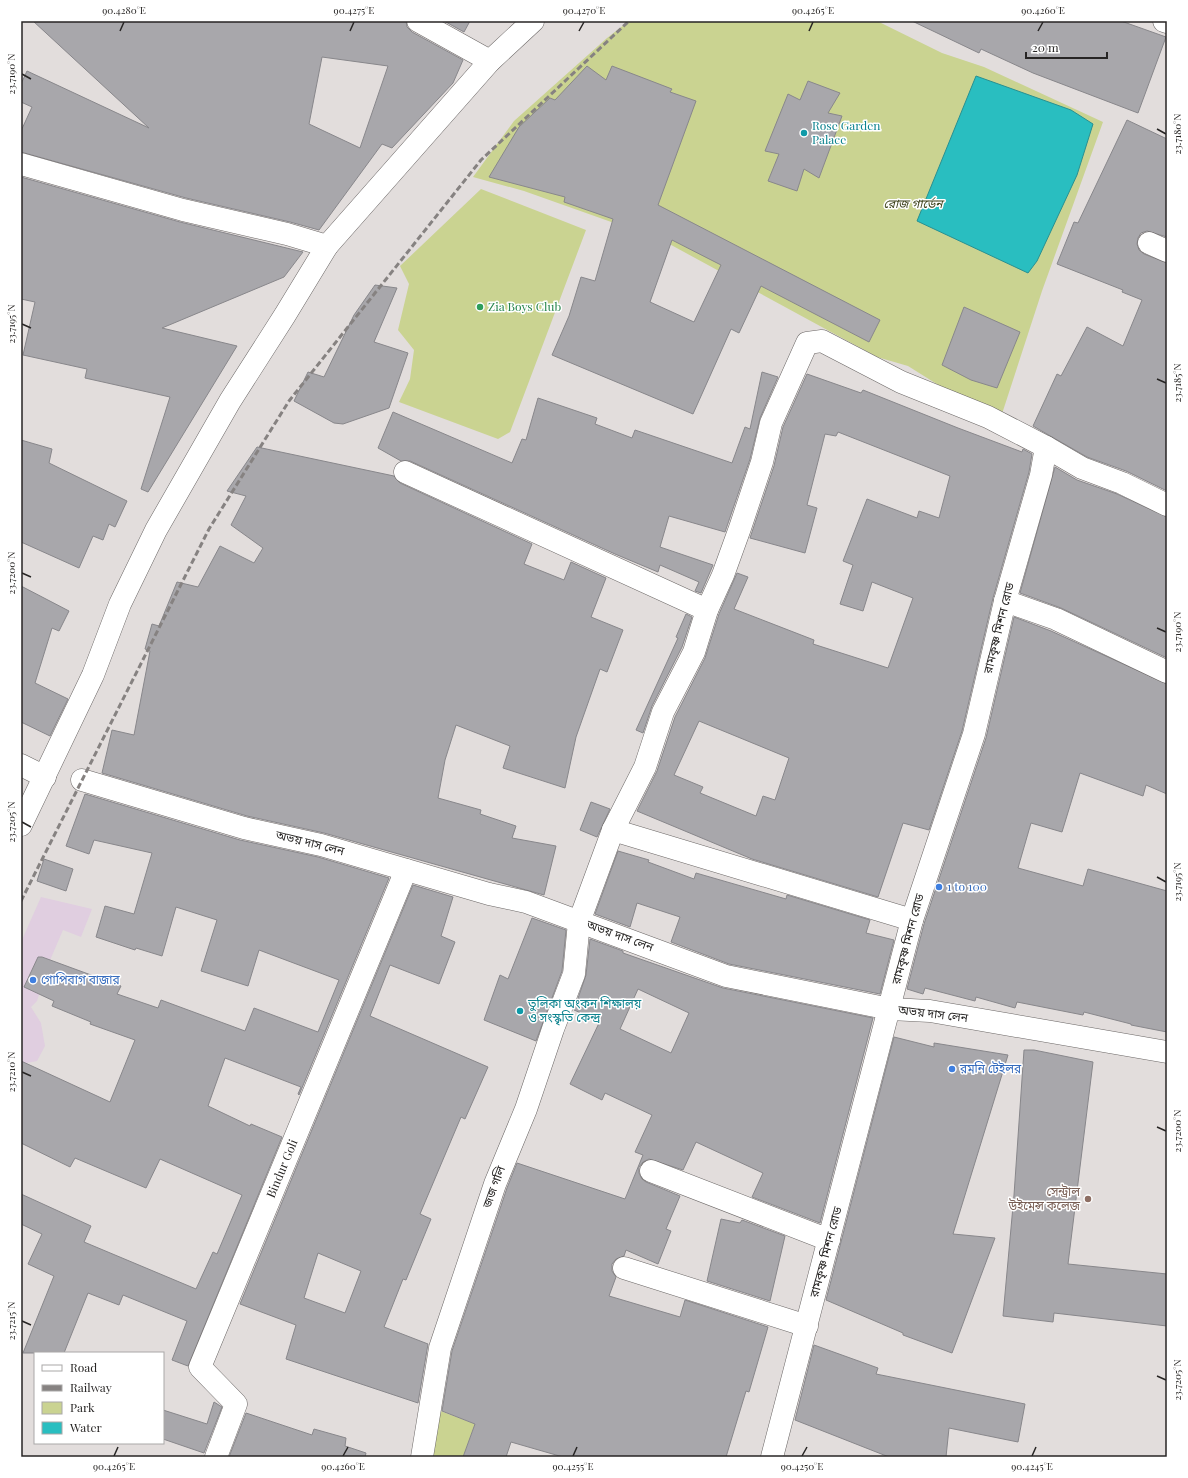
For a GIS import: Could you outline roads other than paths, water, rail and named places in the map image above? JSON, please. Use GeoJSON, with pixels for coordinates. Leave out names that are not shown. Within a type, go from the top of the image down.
{"type":"FeatureCollection","features":[{"type":"Feature","properties":{"kind":"street"},"geometry":{"type":"LineString","coordinates":[[418,21],[490,61]]}},
{"type":"Feature","properties":{"kind":"street"},"geometry":{"type":"LineString","coordinates":[[21,825],[93,675],[120,604],[156,530],[230,401],[285,315],[326,246],[490,61],[532,21]]}},
{"type":"Feature","properties":{"kind":"street"},"geometry":{"type":"LineString","coordinates":[[21,164],[176,208],[287,234],[326,246]]}},
{"type":"Feature","properties":{"kind":"street","name":"জজ গলি"},"geometry":{"type":"LineString","coordinates":[[422,1457],[440,1348],[495,1184],[526,1109],[552,1029],[574,974],[580,922],[613,830],[645,767],[663,712],[694,652],[707,610],[740,528],[762,462],[771,423],[807,344],[822,341],[901,382],[988,417],[1046,447]]}},
{"type":"Feature","properties":{"kind":"street"},"geometry":{"type":"LineString","coordinates":[[1046,447],[1082,468],[1122,483],[1167,505]]}},
{"type":"Feature","properties":{"kind":"street","name":"রামকৃষ্ণ মিশন রোড"},"geometry":{"type":"LineString","coordinates":[[772,1457],[912,920],[974,734],[1005,601],[1041,475],[1046,447]]}},
{"type":"Feature","properties":{"kind":"street"},"geometry":{"type":"LineString","coordinates":[[405,472],[707,610]]}},
{"type":"Feature","properties":{"kind":"street"},"geometry":{"type":"LineString","coordinates":[[1005,601],[1056,619],[1167,672]]}},
{"type":"Feature","properties":{"kind":"street"},"geometry":{"type":"LineString","coordinates":[[21,765],[44,777]]}},
{"type":"Feature","properties":{"kind":"street","name":"অভয় দাস লেন"},"geometry":{"type":"LineString","coordinates":[[82,780],[244,828],[321,845],[489,894],[526,902],[726,976],[890,1009],[930,1011],[1167,1052]]}},
{"type":"Feature","properties":{"kind":"street"},"geometry":{"type":"LineString","coordinates":[[613,830],[912,920]]}},
{"type":"Feature","properties":{"kind":"street","name":"Bindur Goli"},"geometry":{"type":"LineString","coordinates":[[216,1457],[236,1404],[200,1367],[406,870]]}},
{"type":"Feature","properties":{"kind":"street"},"geometry":{"type":"LineString","coordinates":[[652,1171],[829,1240]]}},
{"type":"Feature","properties":{"kind":"street"},"geometry":{"type":"LineString","coordinates":[[624,1268],[807,1326]]}},
{"type":"Feature","properties":{"kind":"water"},"geometry":{"type":"Polygon","coordinates":[[[976,76],[1071,110],[1093,124],[1077,175],[1037,261],[1028,273],[917,221],[976,76]]]}},
{"type":"Feature","properties":{"kind":"railway"},"geometry":{"type":"LineString","coordinates":[[21,901],[209,529],[289,401],[481,160],[629,21]]}},
{"type":"Feature","properties":{"kind":"place","name":"Rose Garden Palace"},"geometry":{"type":"Point","coordinates":[804,133]}},
{"type":"Feature","properties":{"kind":"place","name":"Zia Boys Club"},"geometry":{"type":"Point","coordinates":[480,307]}},
{"type":"Feature","properties":{"kind":"place","name":"1 to 100"},"geometry":{"type":"Point","coordinates":[939,887]}},
{"type":"Feature","properties":{"kind":"place","name":"গোপিবাগ বাজার"},"geometry":{"type":"Point","coordinates":[33,980]}},
{"type":"Feature","properties":{"kind":"place","name":"তুলিকা অংকন শিক্ষালয় ও সংস্কৃতি কেন্দ্র"},"geometry":{"type":"Point","coordinates":[520,1011]}},
{"type":"Feature","properties":{"kind":"place","name":"রমনি টেইলর"},"geometry":{"type":"Point","coordinates":[952,1069]}},
{"type":"Feature","properties":{"kind":"place","name":"সেন্ট্রাল উইমেন্স কলেজ"},"geometry":{"type":"Point","coordinates":[1088,1199]}},
{"type":"Feature","properties":{"kind":"park label","name":"রোজ গার্ডেন"},"geometry":{"type":"Point","coordinates":[913,204]}}]}
